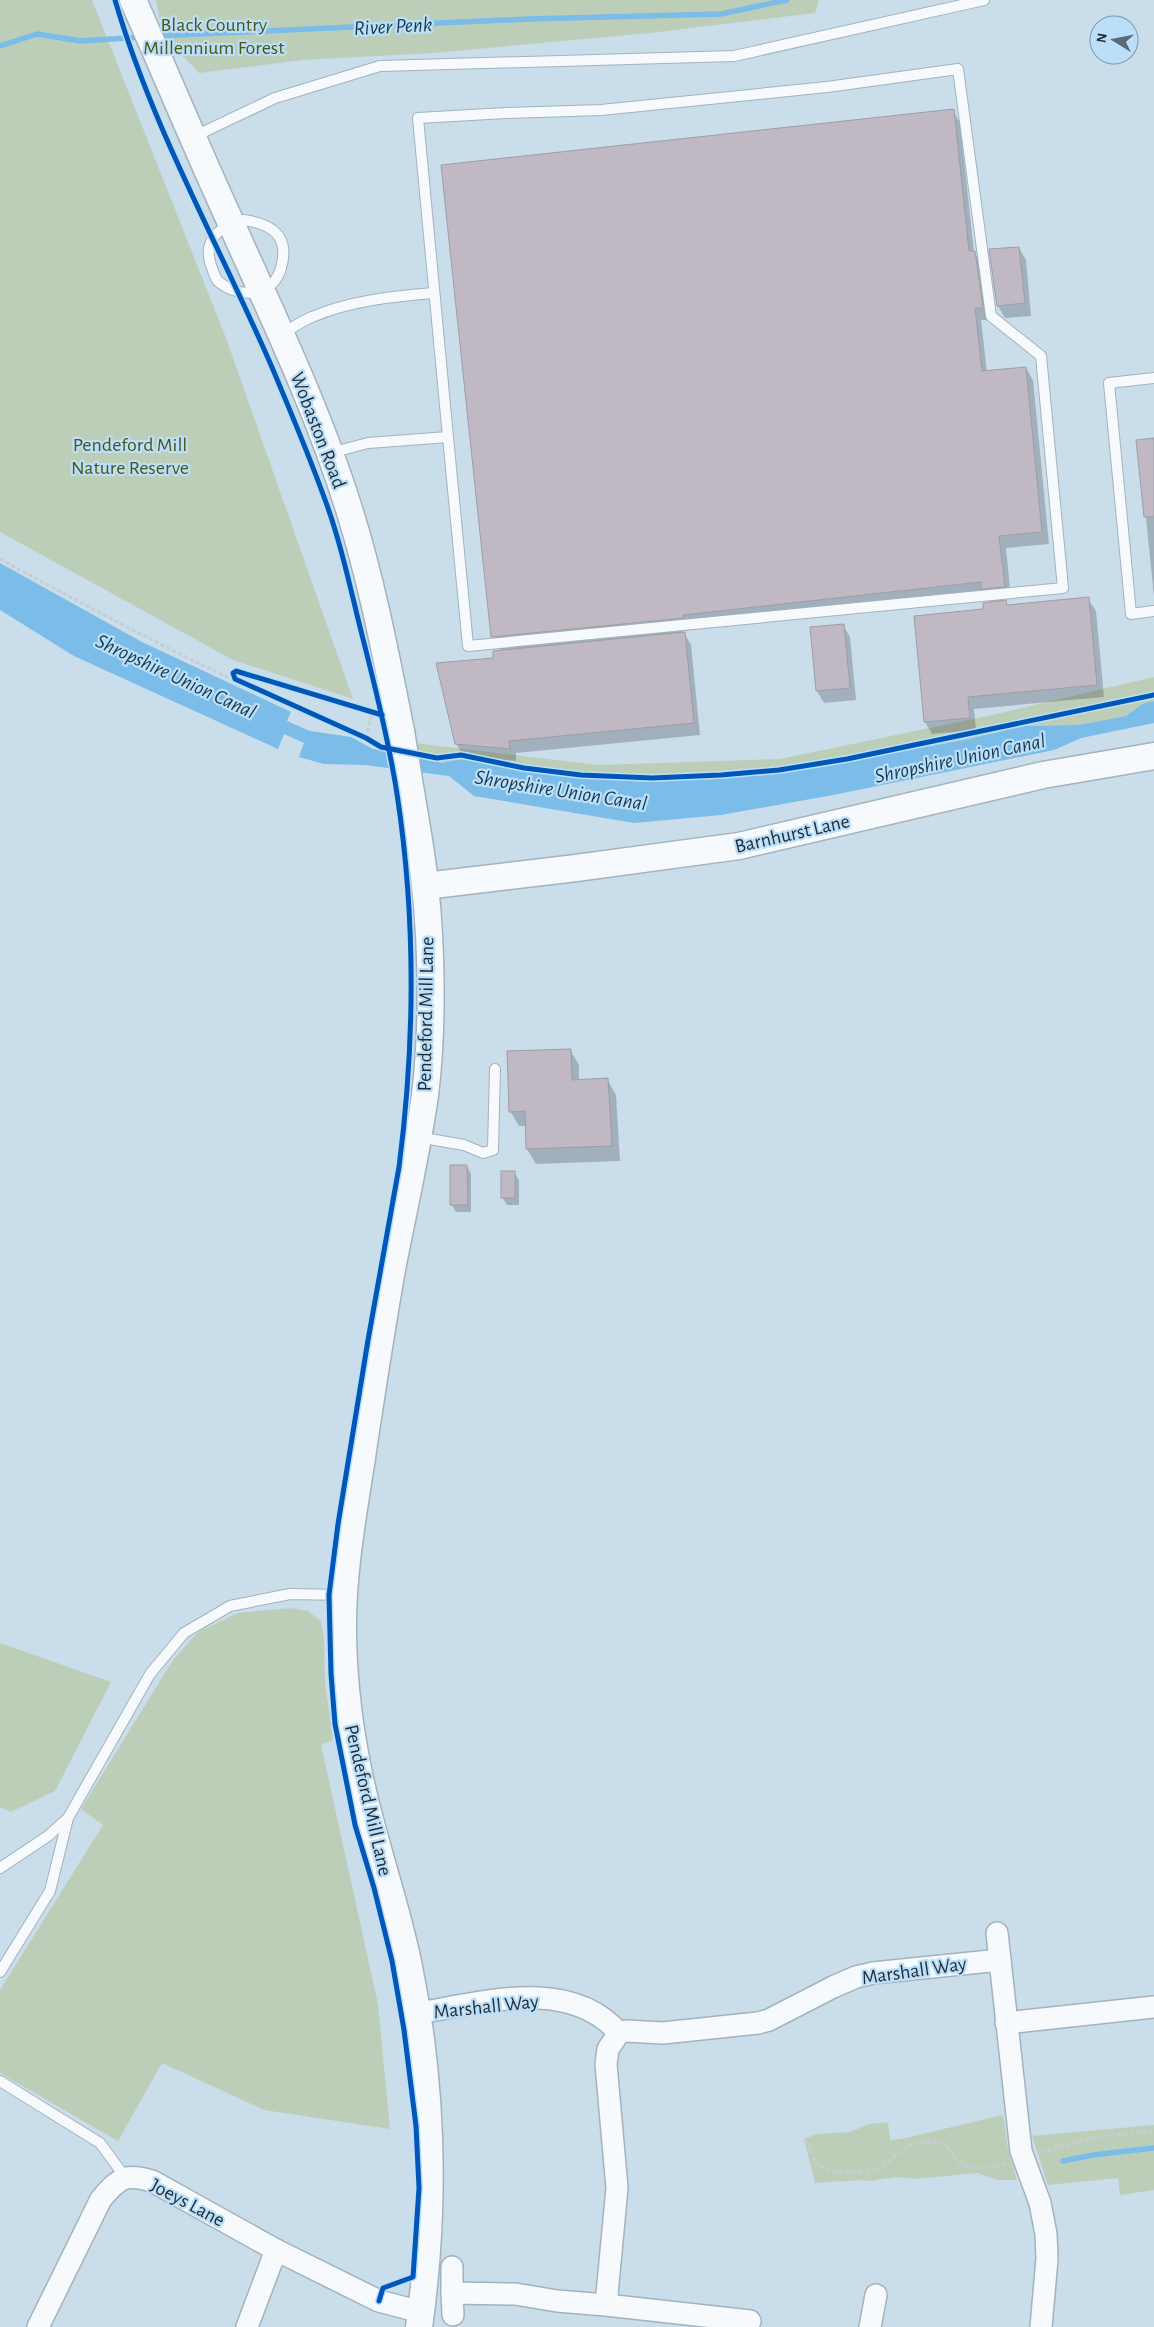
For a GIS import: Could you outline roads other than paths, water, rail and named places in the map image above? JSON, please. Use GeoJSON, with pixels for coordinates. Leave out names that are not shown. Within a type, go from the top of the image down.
{"type":"FeatureCollection","features":[{"type":"Feature","properties":{"kind":"street","name":"Wobaston Road"},"geometry":{"type":"LineString","coordinates":[[133,0],[282,334],[349,508],[363,557],[385,651],[390,737],[411,792],[425,886]]}},
{"type":"Feature","properties":{"kind":"street","name":"Barnhurst Lane"},"geometry":{"type":"LineString","coordinates":[[425,886],[739,846],[1044,774],[1154,756]]}},
{"type":"Feature","properties":{"kind":"street","name":"Pendeford Mill Lane"},"geometry":{"type":"LineString","coordinates":[[420,2319],[428,2250],[431,2180],[428,2106],[418,2013],[398,1917],[365,1802],[354,1750],[345,1688],[344,1595],[348,1546],[384,1314],[417,1136],[428,1057],[429,978],[425,886]]}},
{"type":"Feature","properties":{"kind":"street"},"geometry":{"type":"LineString","coordinates":[[997,1932],[1018,2132],[1023,2157],[1040,2203],[1046,2234],[1047,2259],[1040,2327]]}},
{"type":"Feature","properties":{"kind":"street","name":"Marshall Way"},"geometry":{"type":"LineString","coordinates":[[418,2013],[517,1998],[541,1998],[556,2000],[597,2015],[618,2033],[626,2031],[663,2033],[758,2023],[769,2020],[856,1977],[873,1973],[1000,1960]]}},
{"type":"Feature","properties":{"kind":"street"},"geometry":{"type":"LineString","coordinates":[[1006,2023],[1154,2007]]}},
{"type":"Feature","properties":{"kind":"street"},"geometry":{"type":"LineString","coordinates":[[606,2306],[617,2188],[606,2064],[608,2049],[618,2033]]}},
{"type":"Feature","properties":{"kind":"street","name":"Joeys Lane"},"geometry":{"type":"LineString","coordinates":[[38,2327],[101,2199],[114,2183],[125,2177],[137,2177],[152,2181],[276,2250],[420,2319]]}},
{"type":"Feature","properties":{"kind":"street"},"geometry":{"type":"LineString","coordinates":[[247,2327],[276,2250]]}},
{"type":"Feature","properties":{"kind":"street"},"geometry":{"type":"LineString","coordinates":[[452,2266],[453,2315]]}},
{"type":"Feature","properties":{"kind":"street"},"geometry":{"type":"LineString","coordinates":[[452,2293],[516,2294],[557,2301],[750,2321]]}},
{"type":"Feature","properties":{"kind":"street"},"geometry":{"type":"LineString","coordinates":[[870,2327],[876,2295]]}},
{"type":"Feature","properties":{"kind":"lane"},"geometry":{"type":"LineString","coordinates":[[193,137],[275,98],[380,66],[734,56],[984,0]]}},
{"type":"Feature","properties":{"kind":"lane"},"geometry":{"type":"LineString","coordinates":[[958,69],[991,316],[1041,356],[1063,588],[468,646],[448,437],[418,118],[601,110],[827,87],[958,69]]}},
{"type":"Feature","properties":{"kind":"lane"},"geometry":{"type":"LineString","coordinates":[[244,220],[261,222],[277,232],[284,246],[282,266],[277,281],[262,291],[238,292],[217,281],[208,257],[213,236],[231,223],[244,220]]}},
{"type":"Feature","properties":{"kind":"lane"},"geometry":{"type":"LineString","coordinates":[[282,334],[312,317],[343,307],[402,296],[434,293]]}},
{"type":"Feature","properties":{"kind":"lane"},"geometry":{"type":"LineString","coordinates":[[1154,378],[1109,383],[1131,614],[1154,612]]}},
{"type":"Feature","properties":{"kind":"lane"},"geometry":{"type":"LineString","coordinates":[[329,453],[368,443],[448,437]]}},
{"type":"Feature","properties":{"kind":"lane"},"geometry":{"type":"LineString","coordinates":[[417,1136],[464,1146],[483,1153],[493,1150],[495,1069]]}},
{"type":"Feature","properties":{"kind":"lane"},"geometry":{"type":"LineString","coordinates":[[0,1972],[50,1891],[68,1818],[150,1674],[184,1633],[230,1606],[290,1594],[344,1595]]}},
{"type":"Feature","properties":{"kind":"lane"},"geometry":{"type":"LineString","coordinates":[[0,1868],[48,1836],[68,1818]]}},
{"type":"Feature","properties":{"kind":"lane"},"geometry":{"type":"LineString","coordinates":[[0,2081],[100,2143],[125,2177]]}},
{"type":"Feature","properties":{"kind":"water","name":"Shropshire Union Canal"},"geometry":{"type":"Polygon","coordinates":[[[0,563],[142,642],[291,712],[287,721],[310,731],[351,737],[373,749],[442,763],[462,759],[524,772],[579,778],[650,782],[777,774],[964,740],[1025,726],[1078,725],[1126,716],[1142,704],[1154,701],[1154,723],[1081,738],[1054,750],[833,795],[721,815],[634,823],[474,796],[449,776],[365,765],[324,764],[299,757],[304,743],[284,734],[278,749],[74,656],[0,610],[0,563]]]}},
{"type":"Feature","properties":{"kind":"waterway","name":"River Penk"},"geometry":{"type":"LineString","coordinates":[[156,36],[528,19],[721,14],[787,0]]}},
{"type":"Feature","properties":{"kind":"waterway","name":"River Penk"},"geometry":{"type":"LineString","coordinates":[[0,46],[37,34],[81,41],[142,37]]}},
{"type":"Feature","properties":{"kind":"waterway"},"geometry":{"type":"LineString","coordinates":[[1063,2161],[1093,2155],[1154,2148]]}},
{"type":"Feature","properties":{"kind":"park label","name":"Black Country Millennium Forest"},"geometry":{"type":"Point","coordinates":[214,36]}},
{"type":"Feature","properties":{"kind":"park label","name":"Pendeford Mill Nature Reserve"},"geometry":{"type":"Point","coordinates":[130,456]}}]}
